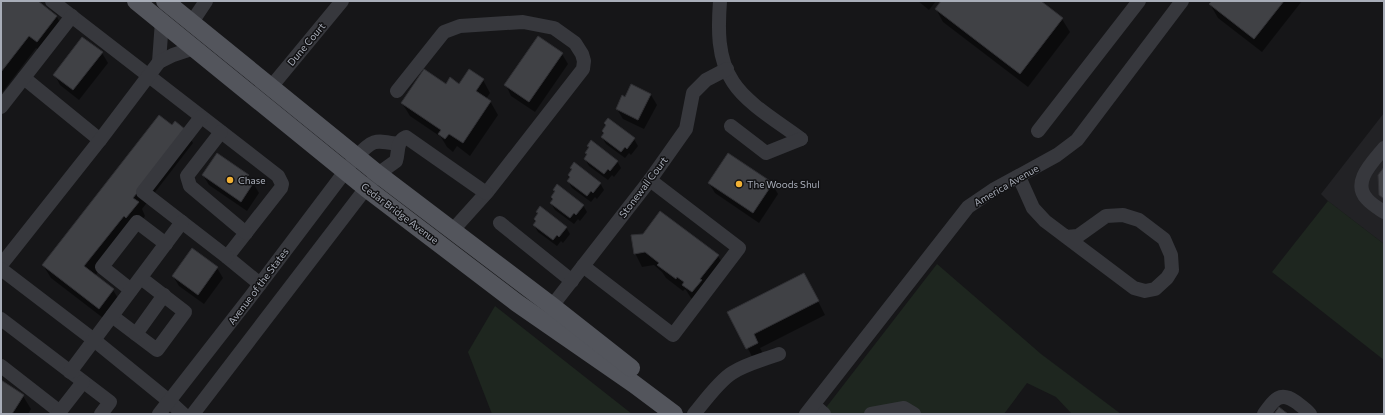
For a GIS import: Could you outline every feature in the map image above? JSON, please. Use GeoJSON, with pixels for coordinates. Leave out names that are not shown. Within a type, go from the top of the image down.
{"type":"FeatureCollection","features":[{"type":"Feature","properties":{"kind":"main road","name":"Cedar Bridge Avenue"},"geometry":{"type":"LineString","coordinates":[[136,1],[366,188],[517,303],[634,384],[670,411]]}},
{"type":"Feature","properties":{"kind":"main road"},"geometry":{"type":"LineString","coordinates":[[165,1],[356,157],[640,375],[670,411]]}},
{"type":"Feature","properties":{"kind":"street"},"geometry":{"type":"LineString","coordinates":[[52,1],[281,179],[281,188],[227,257]]}},
{"type":"Feature","properties":{"kind":"street"},"geometry":{"type":"LineString","coordinates":[[192,22],[206,1]]}},
{"type":"Feature","properties":{"kind":"street","name":"Dune Court"},"geometry":{"type":"LineString","coordinates":[[270,86],[342,1]]}},
{"type":"Feature","properties":{"kind":"street"},"geometry":{"type":"LineString","coordinates":[[720,1],[718,26],[722,58],[732,82],[748,99],[801,139],[766,153],[731,126]]}},
{"type":"Feature","properties":{"kind":"street"},"geometry":{"type":"LineString","coordinates":[[1038,131],[1139,1]]}},
{"type":"Feature","properties":{"kind":"street","name":"America Avenue"},"geometry":{"type":"LineString","coordinates":[[810,409],[968,207],[994,190],[1056,155],[1076,140],[1182,1]]}},
{"type":"Feature","properties":{"kind":"street"},"geometry":{"type":"LineString","coordinates":[[1,107],[72,16]]}},
{"type":"Feature","properties":{"kind":"street"},"geometry":{"type":"LineString","coordinates":[[159,62],[162,21]]}},
{"type":"Feature","properties":{"kind":"street"},"geometry":{"type":"LineString","coordinates":[[397,92],[444,32],[460,26],[523,22],[554,28],[575,44],[582,54],[584,61],[583,69],[486,194],[452,231]]}},
{"type":"Feature","properties":{"kind":"street"},"geometry":{"type":"LineString","coordinates":[[1,265],[100,140],[159,62],[173,55],[194,48]]}},
{"type":"Feature","properties":{"kind":"street","name":"Stonewall Court"},"geometry":{"type":"LineString","coordinates":[[552,306],[650,180],[686,129],[693,94],[706,80],[727,69]]}},
{"type":"Feature","properties":{"kind":"street"},"geometry":{"type":"LineString","coordinates":[[24,78],[100,140]]}},
{"type":"Feature","properties":{"kind":"street"},"geometry":{"type":"LineString","coordinates":[[201,117],[144,192],[260,284]]}},
{"type":"Feature","properties":{"kind":"street"},"geometry":{"type":"LineString","coordinates":[[221,132],[187,176],[190,186],[246,233]]}},
{"type":"Feature","properties":{"kind":"street","name":"Avenue of the States"},"geometry":{"type":"LineString","coordinates":[[159,414],[345,171],[369,144],[380,141],[398,144],[404,137],[406,137],[486,194]]}},
{"type":"Feature","properties":{"kind":"street"},"geometry":{"type":"LineString","coordinates":[[193,414],[366,188],[378,174],[396,161],[398,144]]}},
{"type":"Feature","properties":{"kind":"street"},"geometry":{"type":"LineString","coordinates":[[1384,148],[1363,176],[1361,183],[1362,192],[1367,200],[1384,212]]}},
{"type":"Feature","properties":{"kind":"street"},"geometry":{"type":"LineString","coordinates":[[1019,177],[1034,208],[1044,221],[1066,238],[1134,288],[1145,292],[1155,289],[1167,278],[1172,270],[1171,255],[1164,239],[1139,220],[1123,215],[1106,216],[1078,236],[1066,238]]}},
{"type":"Feature","properties":{"kind":"street"},"geometry":{"type":"LineString","coordinates":[[583,266],[673,336],[739,248],[650,180]]}},
{"type":"Feature","properties":{"kind":"street"},"geometry":{"type":"LineString","coordinates":[[131,290],[102,267],[137,222],[166,244]]}},
{"type":"Feature","properties":{"kind":"street"},"geometry":{"type":"LineString","coordinates":[[70,372],[182,222]]}},
{"type":"Feature","properties":{"kind":"street"},"geometry":{"type":"LineString","coordinates":[[500,224],[572,281]]}},
{"type":"Feature","properties":{"kind":"street"},"geometry":{"type":"LineString","coordinates":[[1,269],[94,340],[183,414]]}},
{"type":"Feature","properties":{"kind":"street"},"geometry":{"type":"LineString","coordinates":[[112,316],[157,350],[185,312],[141,278]]}},
{"type":"Feature","properties":{"kind":"street"},"geometry":{"type":"LineString","coordinates":[[136,334],[164,296]]}},
{"type":"Feature","properties":{"kind":"street"},"geometry":{"type":"LineString","coordinates":[[1,320],[110,402],[101,414]]}},
{"type":"Feature","properties":{"kind":"street"},"geometry":{"type":"LineString","coordinates":[[694,414],[731,373],[752,363],[779,354]]}},
{"type":"Feature","properties":{"kind":"street"},"geometry":{"type":"LineString","coordinates":[[1,366],[59,413],[83,382]]}},
{"type":"Feature","properties":{"kind":"street"},"geometry":{"type":"LineString","coordinates":[[1264,414],[1274,400],[1278,397],[1285,396],[1307,410],[1310,414]]}},
{"type":"Feature","properties":{"kind":"street"},"geometry":{"type":"LineString","coordinates":[[872,414],[904,408],[914,414]]}},
{"type":"Feature","properties":{"kind":"street"},"geometry":{"type":"LineString","coordinates":[[810,409],[824,414]]}},
{"type":"Feature","properties":{"kind":"shaded area"},"geometry":{"type":"Polygon","coordinates":[[[1384,113],[1384,244],[1321,194],[1384,113]]]}},
{"type":"Feature","properties":{"kind":"shaded area"},"geometry":{"type":"Polygon","coordinates":[[[1328,201],[1384,244],[1384,360],[1272,272],[1328,201]]]}},
{"type":"Feature","properties":{"kind":"shaded area"},"geometry":{"type":"Polygon","coordinates":[[[937,264],[1041,354],[1121,414],[1072,414],[1056,397],[1027,383],[1004,414],[821,414],[937,264]]]}},
{"type":"Feature","properties":{"kind":"shaded area"},"geometry":{"type":"Polygon","coordinates":[[[495,306],[632,414],[492,414],[468,352],[495,306]]]}},
{"type":"Feature","properties":{"kind":"building"},"geometry":{"type":"Polygon","coordinates":[[[38,1],[57,16],[37,42],[29,36],[1,72],[1,2],[38,1]]]}},
{"type":"Feature","properties":{"kind":"building"},"geometry":{"type":"Polygon","coordinates":[[[941,1],[1041,1],[1063,18],[1020,74],[935,9],[941,1]]]}},
{"type":"Feature","properties":{"kind":"building"},"geometry":{"type":"Polygon","coordinates":[[[1212,1],[1284,1],[1254,39],[1209,4],[1212,1]]]}},
{"type":"Feature","properties":{"kind":"building"},"geometry":{"type":"Polygon","coordinates":[[[538,36],[563,53],[529,102],[504,85],[538,36]]]}},
{"type":"Feature","properties":{"kind":"building"},"geometry":{"type":"Polygon","coordinates":[[[82,37],[103,52],[73,90],[53,75],[82,37]]]}},
{"type":"Feature","properties":{"kind":"building"},"geometry":{"type":"Polygon","coordinates":[[[424,69],[446,84],[450,77],[459,84],[469,69],[484,79],[476,91],[491,101],[463,143],[449,134],[445,139],[438,134],[441,130],[401,103],[424,69]]]}},
{"type":"Feature","properties":{"kind":"building"},"geometry":{"type":"Polygon","coordinates":[[[631,84],[651,94],[638,120],[616,109],[622,95],[625,97],[631,84]]]}},
{"type":"Feature","properties":{"kind":"building"},"geometry":{"type":"Polygon","coordinates":[[[159,115],[172,125],[175,121],[186,130],[133,198],[139,202],[126,218],[124,216],[84,266],[114,289],[99,309],[42,265],[159,115]]]}},
{"type":"Feature","properties":{"kind":"building"},"geometry":{"type":"Polygon","coordinates":[[[608,118],[635,138],[627,149],[625,147],[621,152],[601,137],[604,133],[602,131],[606,125],[604,123],[608,118]]]}},
{"type":"Feature","properties":{"kind":"building"},"geometry":{"type":"Polygon","coordinates":[[[591,140],[618,161],[610,171],[608,169],[604,174],[584,159],[587,154],[585,153],[589,147],[587,146],[591,140]]]}},
{"type":"Feature","properties":{"kind":"building","name":"Chase"},"geometry":{"type":"Polygon","coordinates":[[[217,153],[249,175],[247,177],[254,182],[241,202],[202,175],[217,153]]]}},
{"type":"Feature","properties":{"kind":"building"},"geometry":{"type":"Polygon","coordinates":[[[728,153],[773,183],[753,213],[708,183],[728,153]]]}},
{"type":"Feature","properties":{"kind":"building"},"geometry":{"type":"Polygon","coordinates":[[[574,162],[601,183],[593,193],[591,191],[587,196],[567,181],[570,177],[568,175],[572,169],[570,168],[574,162]]]}},
{"type":"Feature","properties":{"kind":"building"},"geometry":{"type":"Polygon","coordinates":[[[1384,167],[1384,199],[1379,195],[1378,175],[1384,167]]]}},
{"type":"Feature","properties":{"kind":"building"},"geometry":{"type":"Polygon","coordinates":[[[557,184],[584,205],[576,215],[574,213],[570,218],[550,203],[553,199],[551,197],[555,191],[553,190],[557,184]]]}},
{"type":"Feature","properties":{"kind":"building"},"geometry":{"type":"Polygon","coordinates":[[[540,206],[567,227],[559,237],[557,235],[553,240],[533,225],[536,221],[534,219],[538,213],[536,212],[540,206]]]}},
{"type":"Feature","properties":{"kind":"building"},"geometry":{"type":"Polygon","coordinates":[[[660,211],[719,255],[700,279],[702,280],[692,292],[682,285],[684,282],[677,277],[676,279],[657,265],[659,263],[645,252],[634,254],[631,235],[643,234],[660,211]]]}},
{"type":"Feature","properties":{"kind":"building"},"geometry":{"type":"Polygon","coordinates":[[[192,248],[218,267],[198,295],[172,276],[192,248]]]}},
{"type":"Feature","properties":{"kind":"building"},"geometry":{"type":"Polygon","coordinates":[[[804,273],[819,301],[754,334],[758,343],[746,349],[727,312],[804,273]]]}},
{"type":"Feature","properties":{"kind":"building"},"geometry":{"type":"Polygon","coordinates":[[[1,380],[24,395],[12,414],[1,414],[1,380]]]}},
{"type":"Feature","properties":{"kind":"building"},"geometry":{"type":"Polygon","coordinates":[[[1279,407],[1288,414],[1274,414],[1279,407]]]}},
{"type":"Feature","properties":{"kind":"place","name":"Chase"},"geometry":{"type":"Point","coordinates":[230,180]}},
{"type":"Feature","properties":{"kind":"place","name":"The Woods Shul"},"geometry":{"type":"Point","coordinates":[739,184]}}]}
